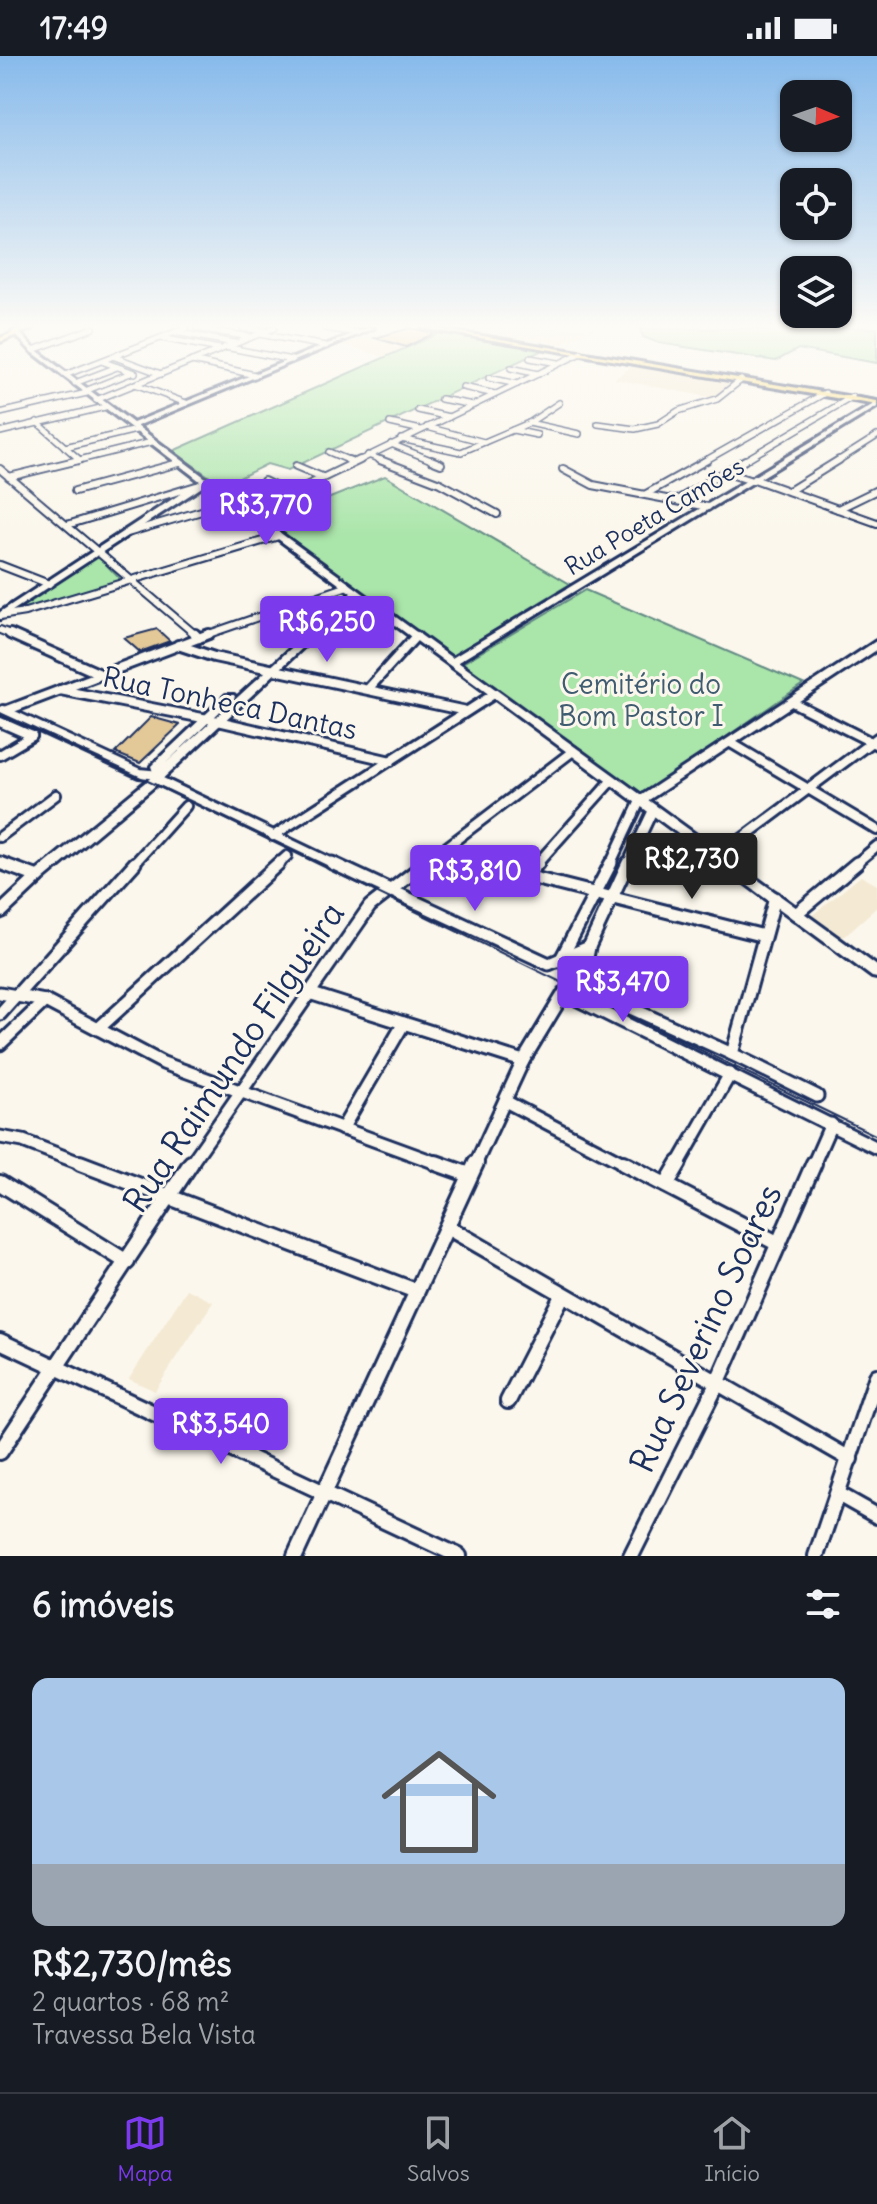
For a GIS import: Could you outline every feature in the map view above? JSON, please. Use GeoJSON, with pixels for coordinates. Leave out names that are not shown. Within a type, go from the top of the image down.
{"type":"FeatureCollection","features":[{"type":"Feature","properties":{"kind":"main road"},"geometry":{"type":"LineString","coordinates":[[94,398],[179,463],[200,484],[232,502],[353,589],[877,973]]}},
{"type":"Feature","properties":{"kind":"main road"},"geometry":{"type":"LineString","coordinates":[[134,428],[203,398]]}},
{"type":"Feature","properties":{"kind":"main road"},"geometry":{"type":"LineString","coordinates":[[855,398],[877,402]]}},
{"type":"Feature","properties":{"kind":"main road"},"geometry":{"type":"LineString","coordinates":[[857,398],[877,402]]}},
{"type":"Feature","properties":{"kind":"main road","name":"Rua Poeta Camões"},"geometry":{"type":"LineString","coordinates":[[452,662],[877,402]]}},
{"type":"Feature","properties":{"kind":"main road"},"geometry":{"type":"LineString","coordinates":[[0,616],[200,484]]}},
{"type":"Feature","properties":{"kind":"main road"},"geometry":{"type":"LineString","coordinates":[[0,913],[161,769],[353,589]]}},
{"type":"Feature","properties":{"kind":"street"},"geometry":{"type":"LineString","coordinates":[[0,413],[61,398]]}},
{"type":"Feature","properties":{"kind":"street"},"geometry":{"type":"LineString","coordinates":[[96,400],[101,398]]}},
{"type":"Feature","properties":{"kind":"street"},"geometry":{"type":"LineString","coordinates":[[173,398],[186,403]]}},
{"type":"Feature","properties":{"kind":"street"},"geometry":{"type":"LineString","coordinates":[[248,514],[487,398]]}},
{"type":"Feature","properties":{"kind":"street"},"geometry":{"type":"LineString","coordinates":[[598,424],[635,429],[658,424],[678,411],[718,398]]}},
{"type":"Feature","properties":{"kind":"street"},"geometry":{"type":"LineString","coordinates":[[646,494],[816,398]]}},
{"type":"Feature","properties":{"kind":"street"},"geometry":{"type":"LineString","coordinates":[[677,500],[850,398]]}},
{"type":"Feature","properties":{"kind":"street"},"geometry":{"type":"LineString","coordinates":[[441,399],[473,405]]}},
{"type":"Feature","properties":{"kind":"street"},"geometry":{"type":"LineString","coordinates":[[401,439],[454,453],[529,423],[559,403]]}},
{"type":"Feature","properties":{"kind":"street"},"geometry":{"type":"LineString","coordinates":[[0,432],[105,407]]}},
{"type":"Feature","properties":{"kind":"street"},"geometry":{"type":"LineString","coordinates":[[418,410],[449,417]]}},
{"type":"Feature","properties":{"kind":"street"},"geometry":{"type":"LineString","coordinates":[[37,422],[80,460]]}},
{"type":"Feature","properties":{"kind":"street"},"geometry":{"type":"LineString","coordinates":[[390,423],[484,442]]}},
{"type":"Feature","properties":{"kind":"street"},"geometry":{"type":"LineString","coordinates":[[529,423],[579,434]]}},
{"type":"Feature","properties":{"kind":"street"},"geometry":{"type":"LineString","coordinates":[[65,447],[134,428]]}},
{"type":"Feature","properties":{"kind":"street"},"geometry":{"type":"LineString","coordinates":[[513,430],[537,435]]}},
{"type":"Feature","properties":{"kind":"street"},"geometry":{"type":"LineString","coordinates":[[789,491],[877,436]]}},
{"type":"Feature","properties":{"kind":"street"},"geometry":{"type":"LineString","coordinates":[[9,477],[152,442]]}},
{"type":"Feature","properties":{"kind":"street"},"geometry":{"type":"LineString","coordinates":[[391,444],[441,464]]}},
{"type":"Feature","properties":{"kind":"street"},"geometry":{"type":"LineString","coordinates":[[329,452],[353,462]]}},
{"type":"Feature","properties":{"kind":"street"},"geometry":{"type":"LineString","coordinates":[[368,455],[440,483],[497,514]]}},
{"type":"Feature","properties":{"kind":"street"},"geometry":{"type":"LineString","coordinates":[[75,491],[179,463]]}},
{"type":"Feature","properties":{"kind":"street"},"geometry":{"type":"LineString","coordinates":[[296,466],[322,477]]}},
{"type":"Feature","properties":{"kind":"street"},"geometry":{"type":"LineString","coordinates":[[0,469],[199,638]]}},
{"type":"Feature","properties":{"kind":"street"},"geometry":{"type":"LineString","coordinates":[[563,469],[593,485],[708,507]]}},
{"type":"Feature","properties":{"kind":"street"},"geometry":{"type":"LineString","coordinates":[[724,472],[789,491],[877,523]]}},
{"type":"Feature","properties":{"kind":"street"},"geometry":{"type":"LineString","coordinates":[[264,481],[288,493]]}},
{"type":"Feature","properties":{"kind":"street"},"geometry":{"type":"LineString","coordinates":[[67,525],[200,484]]}},
{"type":"Feature","properties":{"kind":"street"},"geometry":{"type":"LineString","coordinates":[[838,509],[877,490]]}},
{"type":"Feature","properties":{"kind":"street"},"geometry":{"type":"LineString","coordinates":[[123,534],[232,502]]}},
{"type":"Feature","properties":{"kind":"street"},"geometry":{"type":"LineString","coordinates":[[0,616],[25,612],[279,536]]}},
{"type":"Feature","properties":{"kind":"street"},"geometry":{"type":"LineString","coordinates":[[0,565],[49,584]]}},
{"type":"Feature","properties":{"kind":"street"},"geometry":{"type":"LineString","coordinates":[[2,710],[178,645],[353,589]]}},
{"type":"Feature","properties":{"kind":"street"},"geometry":{"type":"LineString","coordinates":[[0,630],[100,674]]}},
{"type":"Feature","properties":{"kind":"street"},"geometry":{"type":"LineString","coordinates":[[368,689],[416,636]]}},
{"type":"Feature","properties":{"kind":"street"},"geometry":{"type":"LineString","coordinates":[[178,645],[214,657],[466,711]]}},
{"type":"Feature","properties":{"kind":"street"},"geometry":{"type":"LineString","coordinates":[[560,961],[596,895],[640,801],[877,645]]}},
{"type":"Feature","properties":{"kind":"street","name":"Rua Tonheca Dantas"},"geometry":{"type":"LineString","coordinates":[[60,690],[212,720],[391,761]]}},
{"type":"Feature","properties":{"kind":"street"},"geometry":{"type":"LineString","coordinates":[[273,836],[494,694]]}},
{"type":"Feature","properties":{"kind":"street"},"geometry":{"type":"LineString","coordinates":[[717,857],[875,742],[792,702]]}},
{"type":"Feature","properties":{"kind":"street"},"geometry":{"type":"LineString","coordinates":[[2,710],[139,773],[161,769],[273,836],[549,964],[589,947]]}},
{"type":"Feature","properties":{"kind":"street"},"geometry":{"type":"LineString","coordinates":[[0,722],[32,736],[0,755]]}},
{"type":"Feature","properties":{"kind":"street"},"geometry":{"type":"LineString","coordinates":[[731,743],[877,830]]}},
{"type":"Feature","properties":{"kind":"street","name":"Rua Raimundo Filgueira"},"geometry":{"type":"LineString","coordinates":[[0,1452],[238,1092],[370,906],[573,751]]}},
{"type":"Feature","properties":{"kind":"street"},"geometry":{"type":"LineString","coordinates":[[612,780],[526,876],[764,936]]}},
{"type":"Feature","properties":{"kind":"street"},"geometry":{"type":"LineString","coordinates":[[0,837],[56,795]]}},
{"type":"Feature","properties":{"kind":"street"},"geometry":{"type":"LineString","coordinates":[[0,1014],[186,806]]}},
{"type":"Feature","properties":{"kind":"street"},"geometry":{"type":"LineString","coordinates":[[653,810],[589,947],[583,979],[591,990],[817,1096]]}},
{"type":"Feature","properties":{"kind":"street"},"geometry":{"type":"LineString","coordinates":[[796,914],[877,846]]}},
{"type":"Feature","properties":{"kind":"street"},"geometry":{"type":"LineString","coordinates":[[98,1029],[287,856]]}},
{"type":"Feature","properties":{"kind":"street"},"geometry":{"type":"LineString","coordinates":[[0,863],[38,877]]}},
{"type":"Feature","properties":{"kind":"street"},"geometry":{"type":"LineString","coordinates":[[732,1054],[775,898]]}},
{"type":"Feature","properties":{"kind":"street"},"geometry":{"type":"LineString","coordinates":[[0,993],[45,1001],[163,1063],[470,1175]]}},
{"type":"Feature","properties":{"kind":"street"},"geometry":{"type":"LineString","coordinates":[[309,993],[523,1061]]}},
{"type":"Feature","properties":{"kind":"street"},"geometry":{"type":"LineString","coordinates":[[295,1556],[523,1061],[564,993],[877,1148]]}},
{"type":"Feature","properties":{"kind":"street"},"geometry":{"type":"LineString","coordinates":[[0,1044],[45,1001]]}},
{"type":"Feature","properties":{"kind":"street"},"geometry":{"type":"LineString","coordinates":[[342,1129],[404,1023]]}},
{"type":"Feature","properties":{"kind":"street"},"geometry":{"type":"LineString","coordinates":[[666,1185],[730,1074]]}},
{"type":"Feature","properties":{"kind":"street"},"geometry":{"type":"LineString","coordinates":[[505,1101],[779,1244]]}},
{"type":"Feature","properties":{"kind":"street","name":"Rua Severino Soares"},"geometry":{"type":"LineString","coordinates":[[631,1556],[717,1384],[831,1124]]}},
{"type":"Feature","properties":{"kind":"street"},"geometry":{"type":"LineString","coordinates":[[0,1137],[23,1141],[416,1291]]}},
{"type":"Feature","properties":{"kind":"street"},"geometry":{"type":"LineString","coordinates":[[0,1183],[127,1262]]}},
{"type":"Feature","properties":{"kind":"street"},"geometry":{"type":"LineString","coordinates":[[447,1227],[562,1296],[850,1459]]}},
{"type":"Feature","properties":{"kind":"street"},"geometry":{"type":"LineString","coordinates":[[508,1401],[562,1296]]}},
{"type":"Feature","properties":{"kind":"street"},"geometry":{"type":"LineString","coordinates":[[0,1341],[459,1556]]}},
{"type":"Feature","properties":{"kind":"street"},"geometry":{"type":"LineString","coordinates":[[816,1556],[877,1378]]}},
{"type":"Feature","properties":{"kind":"street"},"geometry":{"type":"LineString","coordinates":[[838,1494],[877,1516]]}},
{"type":"Feature","properties":{"kind":"shaded area"},"geometry":{"type":"Polygon","coordinates":[[[861,876],[877,885],[877,907],[841,939],[810,917],[861,876]]]}},
{"type":"Feature","properties":{"kind":"shaded area"},"geometry":{"type":"Polygon","coordinates":[[[187,1289],[213,1302],[155,1391],[129,1379],[187,1289]]]}},
{"type":"Feature","properties":{"kind":"green space"},"geometry":{"type":"Polygon","coordinates":[[[293,398],[441,398],[288,470],[267,464],[223,486],[173,451],[293,398]]]}},
{"type":"Feature","properties":{"kind":"green space"},"geometry":{"type":"Polygon","coordinates":[[[385,476],[570,584],[449,658],[272,527],[330,498],[385,476]]]}},
{"type":"Feature","properties":{"kind":"green space"},"geometry":{"type":"Polygon","coordinates":[[[97,555],[121,580],[13,612],[97,555]]]}},
{"type":"Feature","properties":{"kind":"green space","name":"Cemitério do Bom Pastor I"},"geometry":{"type":"Polygon","coordinates":[[[585,590],[803,684],[639,797],[461,664],[585,590]]]}},
{"type":"Feature","properties":{"kind":"building"},"geometry":{"type":"Polygon","coordinates":[[[157,629],[170,641],[140,652],[124,638],[157,629]]]}},
{"type":"Feature","properties":{"kind":"building"},"geometry":{"type":"Polygon","coordinates":[[[151,717],[180,725],[140,763],[115,753],[151,717]]]}},
{"type":"Feature","properties":{"kind":"tram line"},"geometry":{"type":"LineString","coordinates":[[0,713],[152,783],[877,1136]]}}]}
